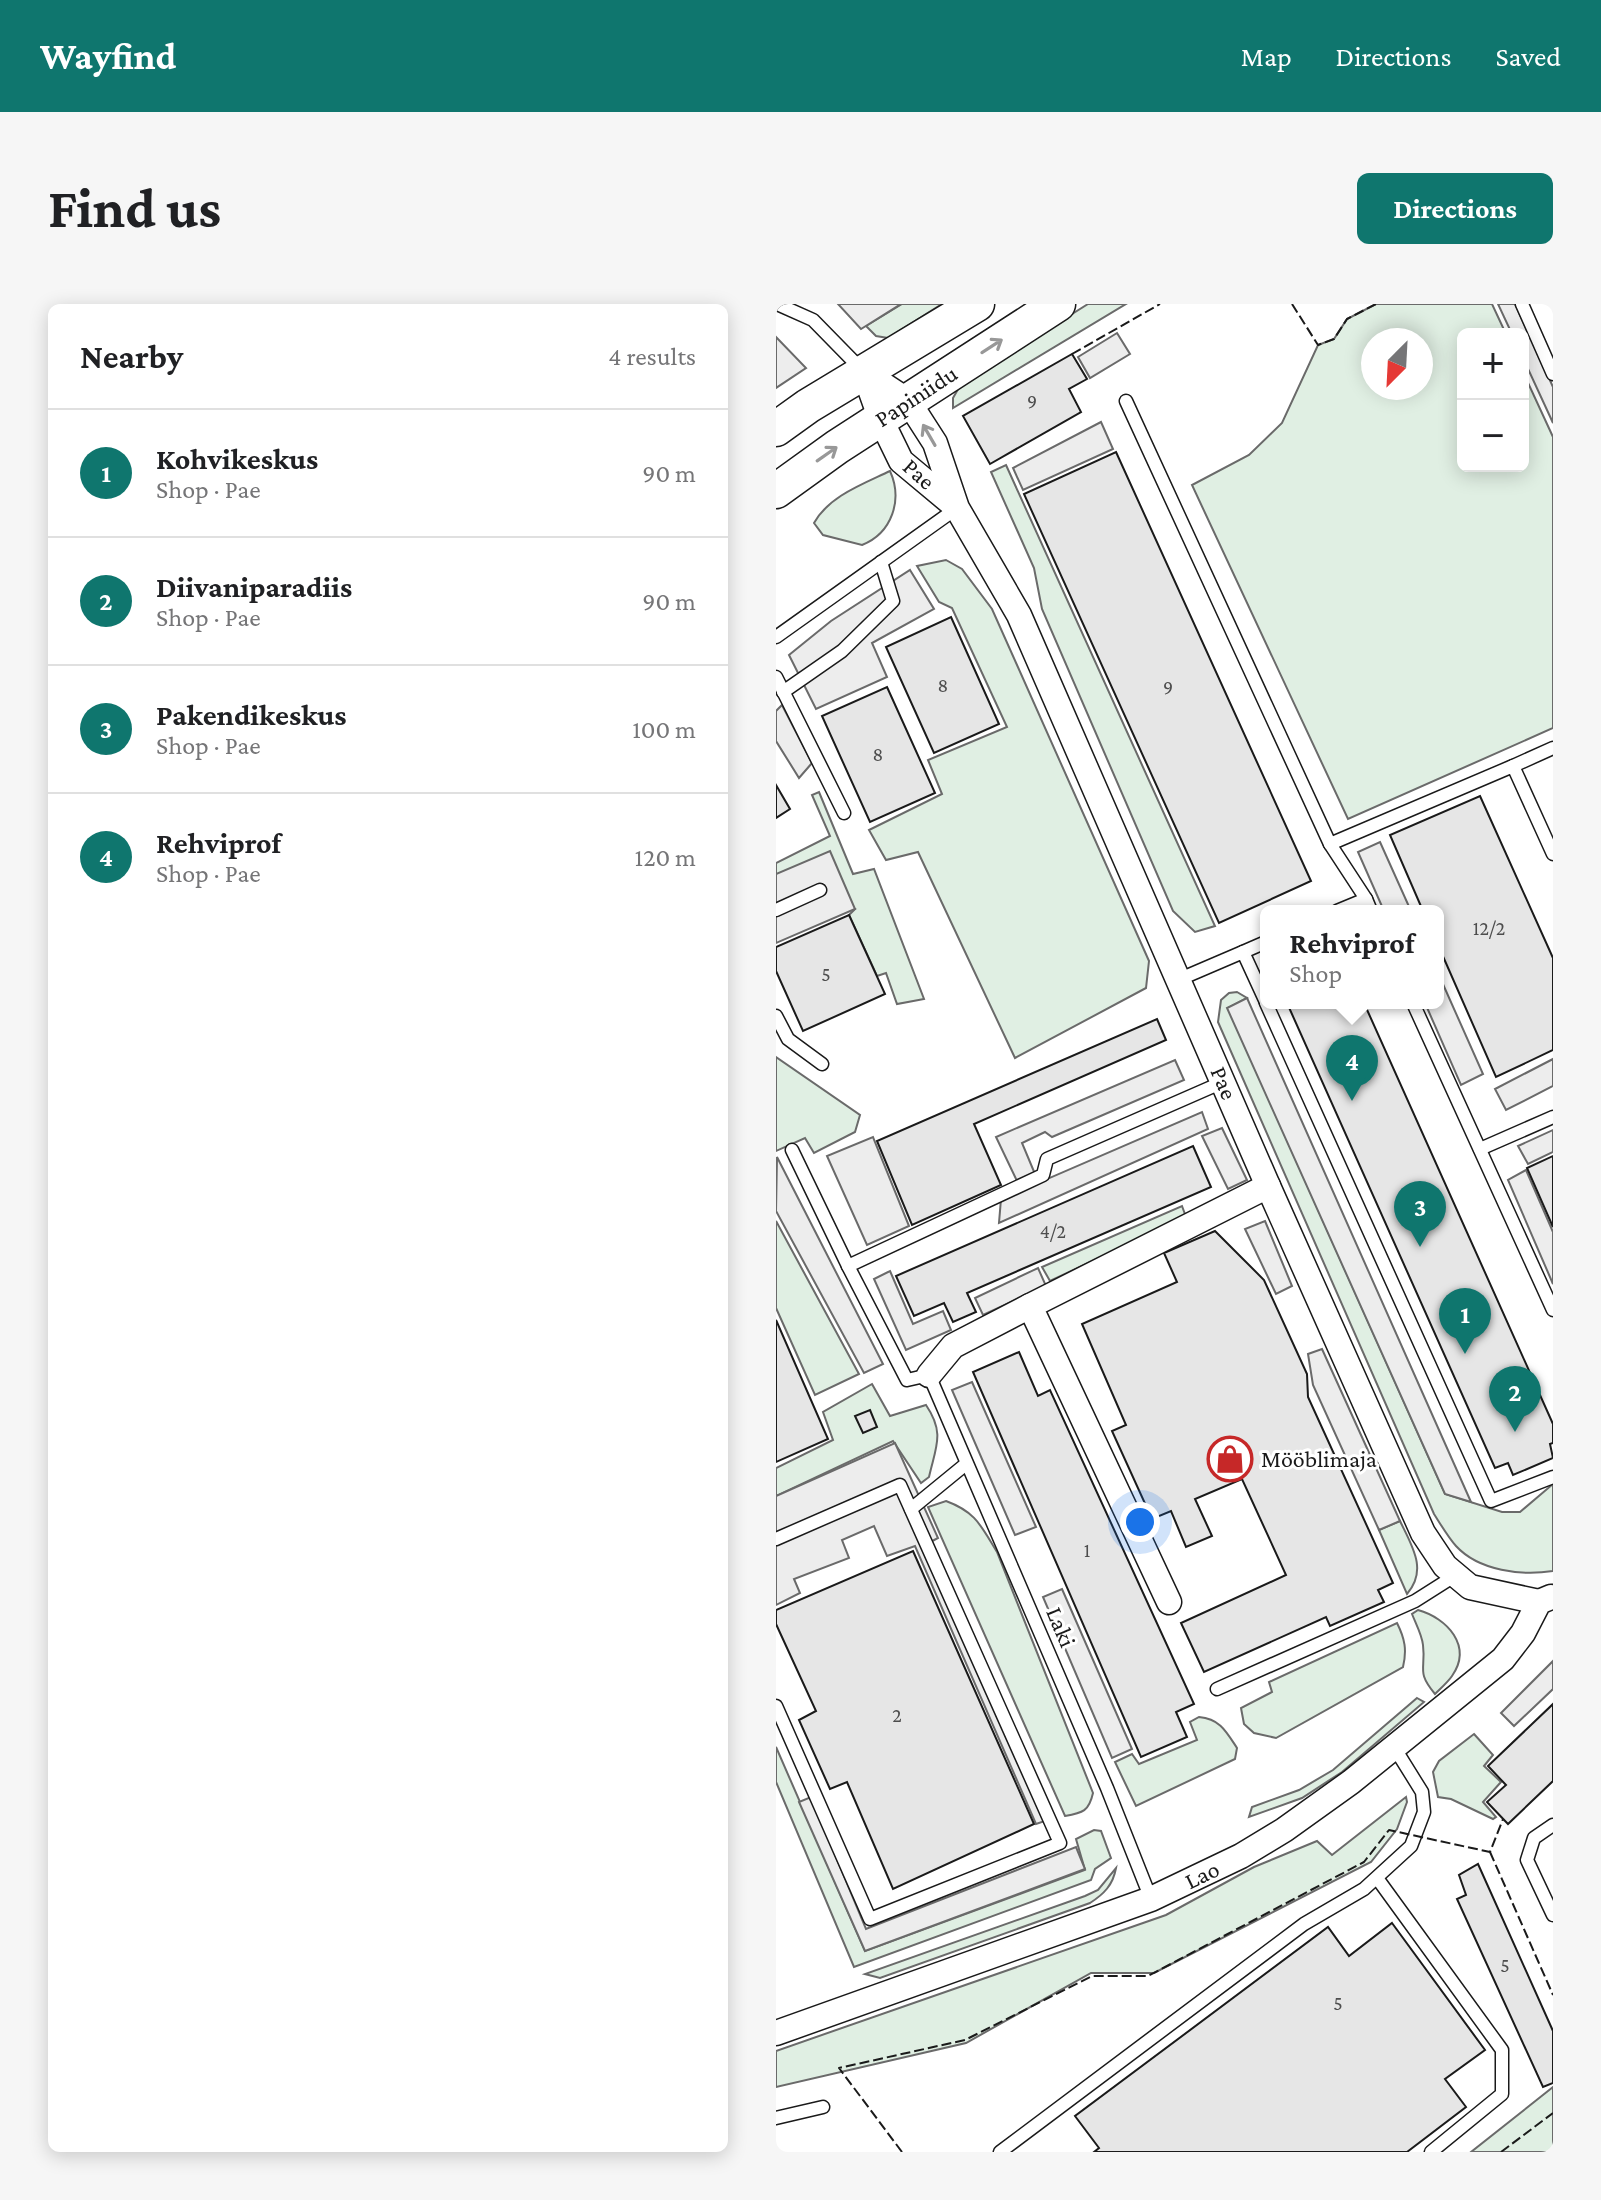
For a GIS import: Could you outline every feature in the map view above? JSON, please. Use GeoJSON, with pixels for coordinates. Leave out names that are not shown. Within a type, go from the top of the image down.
{"type":"FeatureCollection","features":[{"type":"Feature","properties":{"kind":"main road","name":"Papiniidu"},"geometry":{"type":"LineString","coordinates":[[776,429],[977,304]]}},
{"type":"Feature","properties":{"kind":"main road","name":"Papiniidu"},"geometry":{"type":"LineString","coordinates":[[776,491],[837,447],[1058,304]]}},
{"type":"Feature","properties":{"kind":"street","name":"Pae"},"geometry":{"type":"LineString","coordinates":[[864,372],[908,401],[935,443],[957,508],[1019,615],[1423,1533],[1445,1566],[1470,1587],[1546,1599]]}},
{"type":"Feature","properties":{"kind":"street","name":"Pae"},"geometry":{"type":"LineString","coordinates":[[864,372],[881,420],[901,461],[957,508]]}},
{"type":"Feature","properties":{"kind":"street"},"geometry":{"type":"LineString","coordinates":[[929,1375],[953,1346],[1268,1186]]}},
{"type":"Feature","properties":{"kind":"street"},"geometry":{"type":"LineString","coordinates":[[1030,1306],[1169,1602]]}},
{"type":"Feature","properties":{"kind":"street","name":"Lao"},"geometry":{"type":"LineString","coordinates":[[776,2033],[1151,1899],[1241,1856],[1284,1830],[1503,1659],[1546,1599]]}},
{"type":"Feature","properties":{"kind":"lane"},"geometry":{"type":"LineString","coordinates":[[777,304],[813,320],[864,372]]}},
{"type":"Feature","properties":{"kind":"lane"},"geometry":{"type":"LineString","coordinates":[[1522,304],[1553,374]]}},
{"type":"Feature","properties":{"kind":"lane"},"geometry":{"type":"LineString","coordinates":[[1126,401],[1330,844],[1368,905]]}},
{"type":"Feature","properties":{"kind":"lane"},"geometry":{"type":"LineString","coordinates":[[776,637],[957,508]]}},
{"type":"Feature","properties":{"kind":"lane"},"geometry":{"type":"LineString","coordinates":[[783,692],[842,651],[893,601],[881,562]]}},
{"type":"Feature","properties":{"kind":"lane"},"geometry":{"type":"LineString","coordinates":[[776,677],[844,813]]}},
{"type":"Feature","properties":{"kind":"lane"},"geometry":{"type":"LineString","coordinates":[[1330,844],[1553,748]]}},
{"type":"Feature","properties":{"kind":"lane"},"geometry":{"type":"LineString","coordinates":[[1513,766],[1553,854]]}},
{"type":"Feature","properties":{"kind":"lane"},"geometry":{"type":"LineString","coordinates":[[776,910],[820,890]]}},
{"type":"Feature","properties":{"kind":"lane"},"geometry":{"type":"LineString","coordinates":[[1180,979],[1260,945]]}},
{"type":"Feature","properties":{"kind":"lane"},"geometry":{"type":"LineString","coordinates":[[1243,952],[1260,989]]}},
{"type":"Feature","properties":{"kind":"lane"},"geometry":{"type":"LineString","coordinates":[[1269,1009],[1491,1501],[1553,1477]]}},
{"type":"Feature","properties":{"kind":"lane"},"geometry":{"type":"LineString","coordinates":[[1416,1009],[1553,1310]]}},
{"type":"Feature","properties":{"kind":"lane"},"geometry":{"type":"LineString","coordinates":[[776,1016],[788,1039],[822,1064]]}},
{"type":"Feature","properties":{"kind":"lane"},"geometry":{"type":"LineString","coordinates":[[848,1266],[1043,1175],[1047,1159],[1223,1082]]}},
{"type":"Feature","properties":{"kind":"lane"},"geometry":{"type":"LineString","coordinates":[[1480,1149],[1553,1117]]}},
{"type":"Feature","properties":{"kind":"lane"},"geometry":{"type":"LineString","coordinates":[[792,1150],[907,1380],[929,1375]]}},
{"type":"Feature","properties":{"kind":"lane","name":"Laki"},"geometry":{"type":"LineString","coordinates":[[929,1375],[1107,1788],[1151,1899]]}},
{"type":"Feature","properties":{"kind":"lane"},"geometry":{"type":"LineString","coordinates":[[911,1509],[966,1464]]}},
{"type":"Feature","properties":{"kind":"lane"},"geometry":{"type":"LineString","coordinates":[[776,1539],[900,1485],[1060,1843],[870,1919],[776,1706]]}},
{"type":"Feature","properties":{"kind":"lane"},"geometry":{"type":"LineString","coordinates":[[1217,1689],[1415,1601],[1456,1575]]}},
{"type":"Feature","properties":{"kind":"lane"},"geometry":{"type":"LineString","coordinates":[[1000,2152],[1304,1924],[1364,1889],[1411,1846],[1424,1812],[1422,1792],[1394,1747]]}},
{"type":"Feature","properties":{"kind":"lane"},"geometry":{"type":"LineString","coordinates":[[1553,1825],[1534,1838],[1527,1860],[1553,1915]]}},
{"type":"Feature","properties":{"kind":"lane"},"geometry":{"type":"LineString","coordinates":[[1377,1878],[1502,2050],[1502,2094],[1431,2152]]}},
{"type":"Feature","properties":{"kind":"lane"},"geometry":{"type":"LineString","coordinates":[[776,2118],[823,2107]]}},
{"type":"Feature","properties":{"kind":"green space"},"geometry":{"type":"Polygon","coordinates":[[[902,304],[942,304],[888,338],[876,336],[866,326],[902,304]]]}},
{"type":"Feature","properties":{"kind":"green space"},"geometry":{"type":"Polygon","coordinates":[[[1088,304],[1126,304],[953,408],[953,398],[961,384],[1088,304]]]}},
{"type":"Feature","properties":{"kind":"green space"},"geometry":{"type":"Polygon","coordinates":[[[1376,304],[1492,304],[1503,328],[1457,328],[1457,472],[1529,472],[1529,385],[1553,437],[1553,728],[1348,819],[1192,485],[1249,455],[1282,423],[1318,345],[1334,339],[1347,319],[1376,304]]]}},
{"type":"Feature","properties":{"kind":"green space"},"geometry":{"type":"Polygon","coordinates":[[[1006,465],[1215,926],[1195,932],[1173,911],[1042,609],[1034,568],[991,472],[1006,465]]]}},
{"type":"Feature","properties":{"kind":"green space"},"geometry":{"type":"Polygon","coordinates":[[[890,471],[895,504],[881,532],[862,545],[823,535],[814,523],[828,505],[890,471]]]}},
{"type":"Feature","properties":{"kind":"green space"},"geometry":{"type":"Polygon","coordinates":[[[946,560],[962,569],[992,609],[1149,961],[1146,988],[1015,1058],[918,852],[886,860],[869,830],[942,794],[928,760],[1007,727],[952,608],[939,602],[917,566],[946,560]]]}},
{"type":"Feature","properties":{"kind":"green space"},"geometry":{"type":"Polygon","coordinates":[[[819,792],[853,874],[874,869],[924,999],[897,1004],[886,973],[877,976],[849,915],[855,909],[776,874],[776,863],[830,836],[812,795],[819,792]]]}},
{"type":"Feature","properties":{"kind":"green space"},"geometry":{"type":"Polygon","coordinates":[[[1237,992],[1247,998],[1228,1008],[1445,1494],[1502,1512],[1520,1512],[1553,1484],[1553,1571],[1515,1572],[1476,1561],[1456,1546],[1434,1514],[1218,1022],[1221,1000],[1229,993],[1237,992]]]}},
{"type":"Feature","properties":{"kind":"green space"},"geometry":{"type":"Polygon","coordinates":[[[776,1057],[860,1115],[855,1132],[814,1153],[805,1138],[776,1151],[776,1057]]]}},
{"type":"Feature","properties":{"kind":"green space"},"geometry":{"type":"Polygon","coordinates":[[[1182,1206],[1186,1217],[1050,1281],[1042,1267],[1182,1206]]]}},
{"type":"Feature","properties":{"kind":"green space"},"geometry":{"type":"Polygon","coordinates":[[[776,1221],[859,1374],[815,1395],[776,1308],[776,1221]]]}},
{"type":"Feature","properties":{"kind":"green space"},"geometry":{"type":"Polygon","coordinates":[[[872,1384],[890,1416],[926,1405],[937,1432],[929,1477],[921,1483],[893,1441],[776,1496],[776,1468],[833,1440],[823,1412],[872,1384]]]}},
{"type":"Feature","properties":{"kind":"green space"},"geometry":{"type":"Polygon","coordinates":[[[946,1501],[971,1515],[997,1552],[1093,1793],[1089,1804],[1081,1812],[1065,1816],[928,1507],[946,1501]]]}},
{"type":"Feature","properties":{"kind":"green space"},"geometry":{"type":"Polygon","coordinates":[[[1400,1521],[1413,1549],[1417,1567],[1413,1585],[1407,1594],[1379,1530],[1400,1521]]]}},
{"type":"Feature","properties":{"kind":"green space"},"geometry":{"type":"Polygon","coordinates":[[[1418,1610],[1447,1626],[1458,1644],[1458,1665],[1435,1694],[1424,1675],[1422,1641],[1412,1614],[1418,1610]]]}},
{"type":"Feature","properties":{"kind":"green space"},"geometry":{"type":"Polygon","coordinates":[[[1397,1623],[1404,1645],[1403,1667],[1276,1738],[1254,1733],[1244,1724],[1241,1708],[1272,1692],[1269,1682],[1397,1623]]]}},
{"type":"Feature","properties":{"kind":"green space"},"geometry":{"type":"Polygon","coordinates":[[[1417,1698],[1424,1702],[1342,1772],[1302,1798],[1249,1817],[1252,1807],[1299,1790],[1333,1770],[1417,1698]]]}},
{"type":"Feature","properties":{"kind":"green space"},"geometry":{"type":"Polygon","coordinates":[[[1199,1717],[1212,1720],[1226,1731],[1237,1748],[1235,1759],[1136,1806],[1115,1762],[1132,1754],[1139,1764],[1197,1740],[1190,1722],[1199,1717]]]}},
{"type":"Feature","properties":{"kind":"green space"},"geometry":{"type":"Polygon","coordinates":[[[1474,1734],[1493,1755],[1484,1766],[1501,1782],[1483,1802],[1496,1817],[1493,1819],[1451,1799],[1438,1797],[1433,1772],[1439,1761],[1474,1734]]]}},
{"type":"Feature","properties":{"kind":"green space"},"geometry":{"type":"Polygon","coordinates":[[[776,1747],[865,1951],[1085,1870],[1076,1839],[1094,1830],[1101,1831],[1111,1858],[1095,1869],[1091,1880],[854,1967],[776,1782],[776,1747]]]}},
{"type":"Feature","properties":{"kind":"green space"},"geometry":{"type":"Polygon","coordinates":[[[1406,1797],[1397,1829],[1371,1862],[1154,1973],[1091,1973],[966,2043],[776,2087],[776,2051],[1166,1915],[1254,1867],[1317,1841],[1332,1855],[1406,1797]]]}},
{"type":"Feature","properties":{"kind":"green space"},"geometry":{"type":"Polygon","coordinates":[[[1116,1868],[1107,1888],[1090,1903],[880,1978],[865,1974],[1085,1896],[1098,1890],[1116,1868]]]}},
{"type":"Feature","properties":{"kind":"green space"},"geometry":{"type":"Polygon","coordinates":[[[1553,2087],[1553,2152],[1471,2152],[1553,2087]]]}},
{"type":"Feature","properties":{"kind":"shaded area"},"geometry":{"type":"Polygon","coordinates":[[[838,304],[901,304],[861,329],[838,304]]]}},
{"type":"Feature","properties":{"kind":"shaded area"},"geometry":{"type":"Polygon","coordinates":[[[1498,304],[1515,304],[1526,328],[1509,328],[1498,304]]]}},
{"type":"Feature","properties":{"kind":"shaded area"},"geometry":{"type":"Polygon","coordinates":[[[1117,333],[1130,354],[1090,378],[1078,357],[1117,333]]]}},
{"type":"Feature","properties":{"kind":"shaded area"},"geometry":{"type":"Polygon","coordinates":[[[1529,335],[1553,387],[1553,423],[1529,371],[1529,335]]]}},
{"type":"Feature","properties":{"kind":"shaded area"},"geometry":{"type":"Polygon","coordinates":[[[776,337],[806,368],[776,388],[776,337]]]}},
{"type":"Feature","properties":{"kind":"shaded area"},"geometry":{"type":"Polygon","coordinates":[[[1101,422],[1113,449],[1023,490],[1013,468],[1101,422]]]}},
{"type":"Feature","properties":{"kind":"shaded area"},"geometry":{"type":"Polygon","coordinates":[[[910,570],[934,609],[872,643],[887,677],[816,709],[789,655],[831,621],[910,570]]]}},
{"type":"Feature","properties":{"kind":"shaded area"},"geometry":{"type":"Polygon","coordinates":[[[782,705],[812,763],[799,778],[776,741],[776,711],[782,705]]]}},
{"type":"Feature","properties":{"kind":"shaded area"},"geometry":{"type":"Polygon","coordinates":[[[1380,842],[1408,905],[1381,905],[1358,852],[1380,842]]]}},
{"type":"Feature","properties":{"kind":"shaded area"},"geometry":{"type":"Polygon","coordinates":[[[830,851],[855,909],[776,943],[776,874],[830,851]]]}},
{"type":"Feature","properties":{"kind":"shaded area"},"geometry":{"type":"Polygon","coordinates":[[[1444,986],[1483,1074],[1461,1085],[1428,1009],[1444,1009],[1444,986]]]}},
{"type":"Feature","properties":{"kind":"shaded area"},"geometry":{"type":"Polygon","coordinates":[[[1247,998],[1471,1502],[1445,1494],[1227,1008],[1247,998]]]}},
{"type":"Feature","properties":{"kind":"shaded area"},"geometry":{"type":"Polygon","coordinates":[[[1553,1059],[1553,1086],[1506,1110],[1495,1089],[1553,1059]]]}},
{"type":"Feature","properties":{"kind":"shaded area"},"geometry":{"type":"Polygon","coordinates":[[[1175,1060],[1184,1080],[1052,1137],[1045,1132],[1022,1143],[1035,1174],[1017,1181],[996,1137],[1175,1060]]]}},
{"type":"Feature","properties":{"kind":"shaded area"},"geometry":{"type":"Polygon","coordinates":[[[1202,1112],[1208,1129],[999,1223],[1001,1199],[1202,1112]]]}},
{"type":"Feature","properties":{"kind":"shaded area"},"geometry":{"type":"Polygon","coordinates":[[[1222,1128],[1247,1180],[1228,1189],[1202,1136],[1222,1128]]]}},
{"type":"Feature","properties":{"kind":"shaded area"},"geometry":{"type":"Polygon","coordinates":[[[1553,1130],[1553,1152],[1528,1164],[1518,1146],[1553,1130]]]}},
{"type":"Feature","properties":{"kind":"shaded area"},"geometry":{"type":"Polygon","coordinates":[[[873,1137],[909,1226],[867,1245],[827,1156],[873,1137]]]}},
{"type":"Feature","properties":{"kind":"shaded area"},"geometry":{"type":"Polygon","coordinates":[[[777,1157],[883,1364],[864,1373],[776,1211],[777,1157]]]}},
{"type":"Feature","properties":{"kind":"shaded area"},"geometry":{"type":"Polygon","coordinates":[[[1526,1170],[1553,1232],[1553,1284],[1508,1180],[1526,1170]]]}},
{"type":"Feature","properties":{"kind":"shaded area"},"geometry":{"type":"Polygon","coordinates":[[[1265,1221],[1292,1286],[1276,1294],[1245,1229],[1265,1221]]]}},
{"type":"Feature","properties":{"kind":"shaded area"},"geometry":{"type":"Polygon","coordinates":[[[1038,1268],[1046,1286],[983,1315],[975,1298],[1038,1268]]]}},
{"type":"Feature","properties":{"kind":"shaded area"},"geometry":{"type":"Polygon","coordinates":[[[890,1271],[913,1324],[943,1311],[951,1330],[906,1350],[874,1279],[890,1271]]]}},
{"type":"Feature","properties":{"kind":"shaded area"},"geometry":{"type":"Polygon","coordinates":[[[1322,1349],[1400,1521],[1379,1530],[1313,1385],[1308,1354],[1322,1349]]]}},
{"type":"Feature","properties":{"kind":"shaded area"},"geometry":{"type":"Polygon","coordinates":[[[972,1382],[1036,1527],[1015,1535],[952,1390],[972,1382]]]}},
{"type":"Feature","properties":{"kind":"shaded area"},"geometry":{"type":"Polygon","coordinates":[[[895,1443],[938,1538],[923,1546],[1045,1821],[1036,1824],[915,1546],[887,1556],[874,1526],[842,1540],[849,1558],[794,1579],[800,1593],[776,1605],[776,1496],[895,1443]]]}},
{"type":"Feature","properties":{"kind":"shaded area"},"geometry":{"type":"Polygon","coordinates":[[[1062,1589],[1132,1749],[1112,1758],[1043,1597],[1062,1589]]]}},
{"type":"Feature","properties":{"kind":"shaded area"},"geometry":{"type":"Polygon","coordinates":[[[1553,1661],[1553,1689],[1514,1726],[1501,1713],[1553,1661]]]}},
{"type":"Feature","properties":{"kind":"shaded area"},"geometry":{"type":"Polygon","coordinates":[[[811,1797],[866,1929],[1076,1847],[1085,1869],[865,1951],[799,1802],[811,1797]]]}},
{"type":"Feature","properties":{"kind":"building"},"geometry":{"type":"Polygon","coordinates":[[[1072,354],[1087,379],[1069,389],[1081,412],[990,464],[963,416],[1072,354]]]}},
{"type":"Feature","properties":{"kind":"building"},"geometry":{"type":"Polygon","coordinates":[[[1116,452],[1311,881],[1219,923],[1024,494],[1116,452]]]}},
{"type":"Feature","properties":{"kind":"building"},"geometry":{"type":"Polygon","coordinates":[[[951,617],[999,724],[934,753],[886,647],[951,617]]]}},
{"type":"Feature","properties":{"kind":"building"},"geometry":{"type":"Polygon","coordinates":[[[887,687],[935,793],[870,822],[822,716],[887,687]]]}},
{"type":"Feature","properties":{"kind":"building"},"geometry":{"type":"Polygon","coordinates":[[[776,785],[790,809],[776,818],[776,785]]]}},
{"type":"Feature","properties":{"kind":"building"},"geometry":{"type":"Polygon","coordinates":[[[1480,796],[1553,958],[1553,1050],[1496,1077],[1444,959],[1444,905],[1420,905],[1390,835],[1480,796]]]}},
{"type":"Feature","properties":{"kind":"building"},"geometry":{"type":"Polygon","coordinates":[[[849,915],[885,994],[803,1031],[776,971],[776,947],[849,915]]]}},
{"type":"Feature","properties":{"kind":"building"},"geometry":{"type":"Polygon","coordinates":[[[1290,1009],[1367,1009],[1553,1424],[1553,1443],[1550,1444],[1553,1458],[1513,1475],[1508,1463],[1495,1468],[1290,1009]]]}},
{"type":"Feature","properties":{"kind":"building"},"geometry":{"type":"Polygon","coordinates":[[[1157,1019],[1166,1040],[974,1124],[1001,1185],[912,1225],[877,1141],[1157,1019]]]}},
{"type":"Feature","properties":{"kind":"building"},"geometry":{"type":"Polygon","coordinates":[[[1193,1146],[1211,1187],[967,1293],[976,1312],[953,1322],[944,1303],[914,1316],[896,1276],[1193,1146]]]}},
{"type":"Feature","properties":{"kind":"building"},"geometry":{"type":"Polygon","coordinates":[[[1553,1156],[1553,1227],[1527,1168],[1553,1156]]]}},
{"type":"Feature","properties":{"kind":"building","name":"Mööblimaja"},"geometry":{"type":"Polygon","coordinates":[[[1215,1231],[1264,1280],[1307,1374],[1308,1397],[1393,1583],[1378,1590],[1384,1602],[1330,1626],[1326,1617],[1204,1672],[1181,1623],[1286,1575],[1242,1479],[1195,1499],[1212,1536],[1186,1547],[1171,1511],[1152,1519],[1112,1431],[1126,1425],[1082,1324],[1177,1282],[1164,1253],[1215,1231]]]}},
{"type":"Feature","properties":{"kind":"building"},"geometry":{"type":"Polygon","coordinates":[[[776,1320],[828,1439],[776,1462],[776,1320]]]}},
{"type":"Feature","properties":{"kind":"building"},"geometry":{"type":"Polygon","coordinates":[[[1019,1352],[1038,1396],[1050,1390],[1194,1704],[1176,1712],[1187,1737],[1141,1757],[973,1372],[1019,1352]]]}},
{"type":"Feature","properties":{"kind":"building"},"geometry":{"type":"Polygon","coordinates":[[[870,1410],[877,1427],[863,1433],[855,1416],[870,1410]]]}},
{"type":"Feature","properties":{"kind":"building"},"geometry":{"type":"Polygon","coordinates":[[[913,1551],[1034,1824],[893,1889],[847,1782],[830,1789],[799,1720],[816,1711],[776,1624],[776,1610],[913,1551]]]}},
{"type":"Feature","properties":{"kind":"building"},"geometry":{"type":"Polygon","coordinates":[[[1553,1704],[1553,1781],[1508,1824],[1487,1802],[1506,1785],[1488,1766],[1553,1704]]]}},
{"type":"Feature","properties":{"kind":"building"},"geometry":{"type":"Polygon","coordinates":[[[1478,1864],[1553,2031],[1553,2083],[1543,2087],[1457,1899],[1466,1895],[1459,1875],[1478,1864]]]}},
{"type":"Feature","properties":{"kind":"building"},"geometry":{"type":"Polygon","coordinates":[[[1392,1923],[1485,2050],[1445,2079],[1466,2107],[1407,2152],[1094,2152],[1099,2148],[1075,2116],[1328,1927],[1349,1956],[1392,1923]]]}},
{"type":"Feature","properties":{"kind":"fence"},"geometry":{"type":"LineString","coordinates":[[1072,354],[1160,304]]}},
{"type":"Feature","properties":{"kind":"fence"},"geometry":{"type":"LineString","coordinates":[[1292,304],[1318,345],[1334,339],[1347,319],[1376,304]]}},
{"type":"Feature","properties":{"kind":"fence"},"geometry":{"type":"LineString","coordinates":[[902,2152],[839,2068],[965,2040],[1092,1976],[1148,1976],[1364,1862],[1389,1830],[1490,1852],[1503,1819]]}},
{"type":"Feature","properties":{"kind":"fence"},"geometry":{"type":"LineString","coordinates":[[1490,1852],[1553,1995]]}},
{"type":"Feature","properties":{"kind":"fence"},"geometry":{"type":"LineString","coordinates":[[1501,2152],[1553,2113]]}},
{"type":"Feature","properties":{"kind":"place","name":"Rehviprof"},"geometry":{"type":"Point","coordinates":[1352,1101]}},
{"type":"Feature","properties":{"kind":"place","name":"Pakendikeskus"},"geometry":{"type":"Point","coordinates":[1420,1247]}},
{"type":"Feature","properties":{"kind":"place","name":"Kohvikeskus"},"geometry":{"type":"Point","coordinates":[1465,1354]}},
{"type":"Feature","properties":{"kind":"place","name":"Diivaniparadiis"},"geometry":{"type":"Point","coordinates":[1515,1432]}},
{"type":"Feature","properties":{"kind":"place","name":"Mööblimaja"},"geometry":{"type":"Point","coordinates":[1230,1459]}}]}
